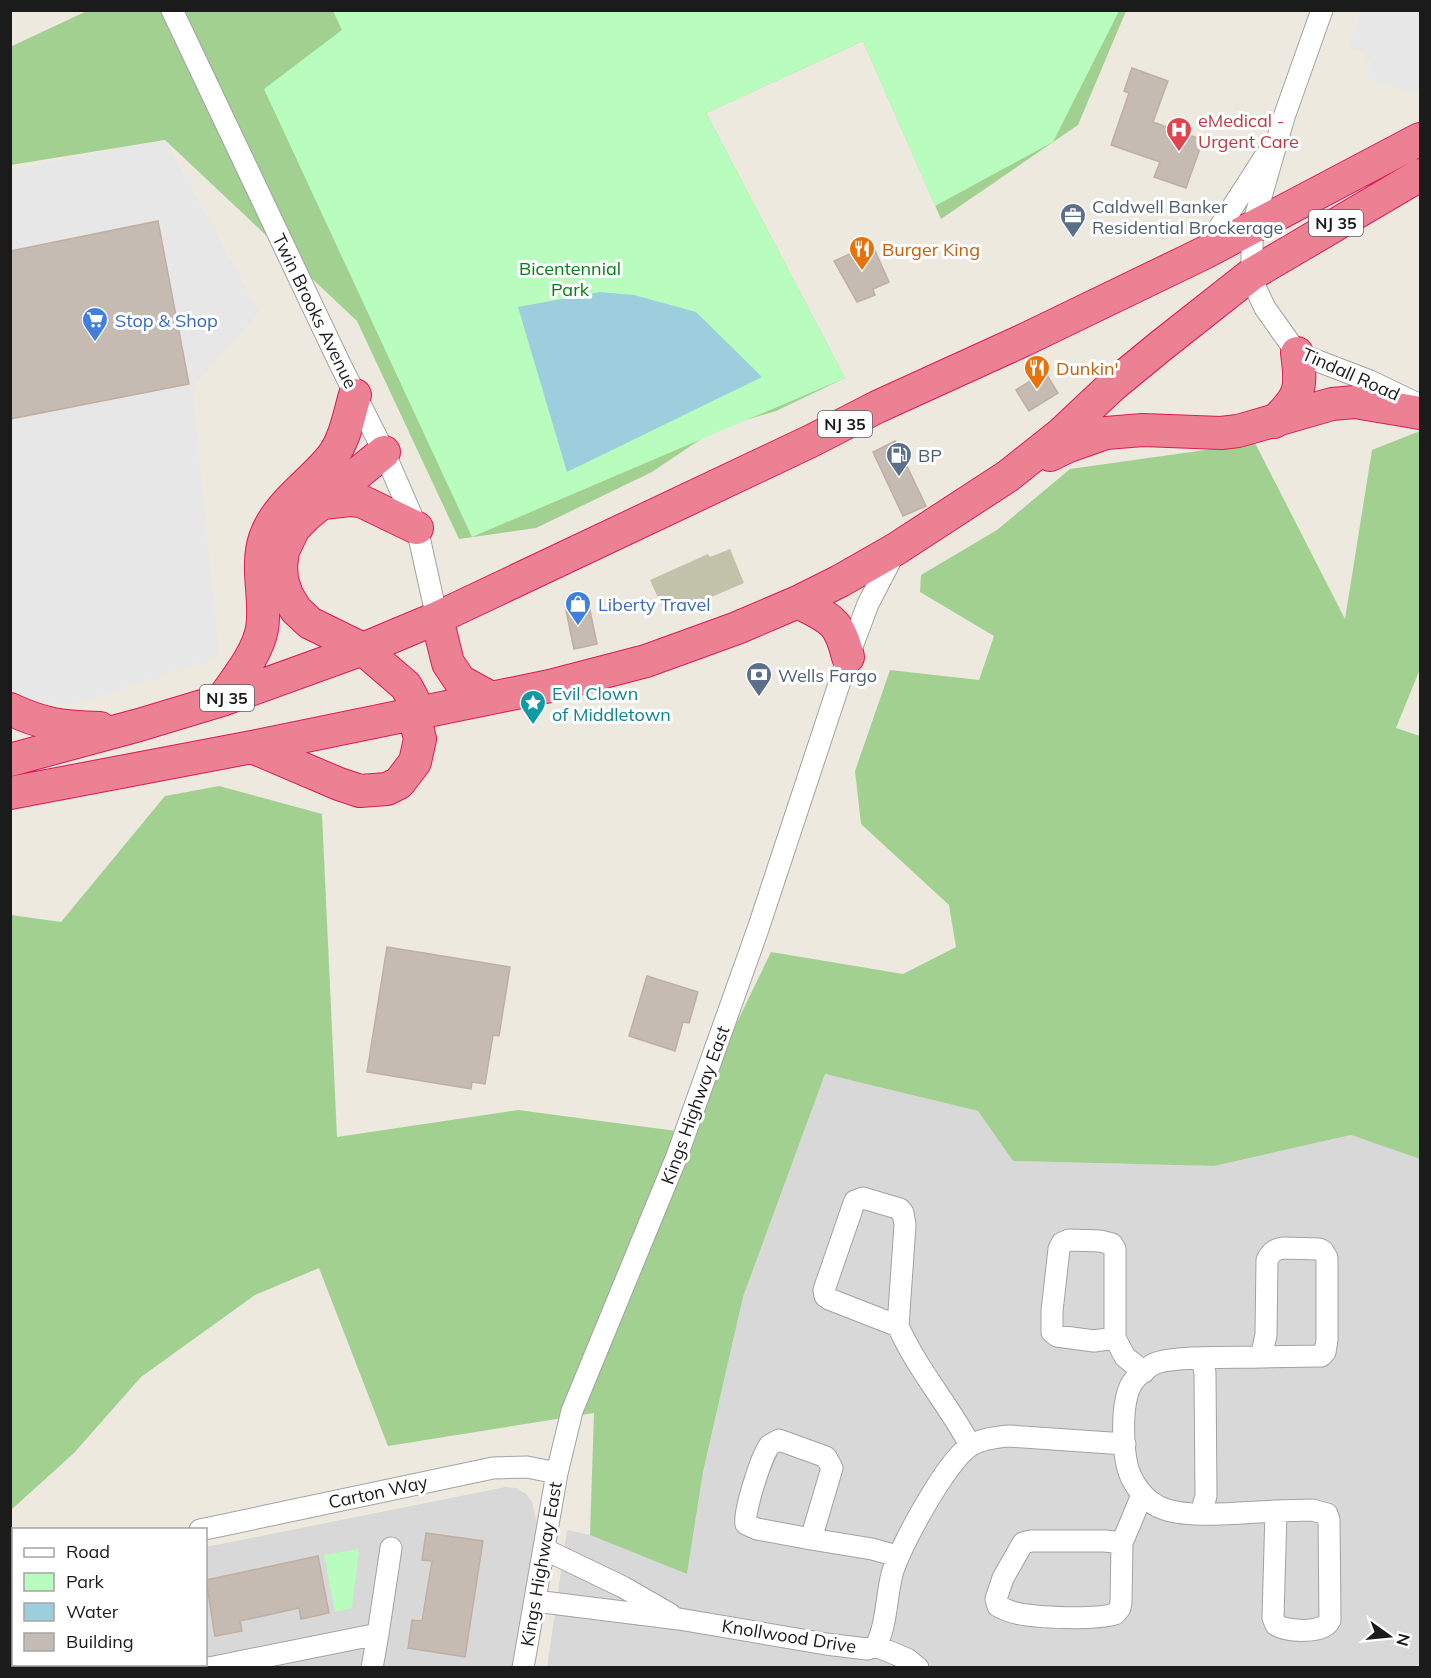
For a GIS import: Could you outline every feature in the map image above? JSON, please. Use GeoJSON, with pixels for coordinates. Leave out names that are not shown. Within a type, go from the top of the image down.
{"type":"FeatureCollection","features":[{"type":"Feature","properties":{"kind":"highway","name":"NJ 35"},"geometry":{"type":"LineString","coordinates":[[10,759],[128,729],[222,700],[363,649],[437,618],[1204,253],[1420,139]]}},
{"type":"Feature","properties":{"kind":"highway","name":"NJ 35"},"geometry":{"type":"LineString","coordinates":[[10,793],[252,747],[550,686],[646,661],[737,628],[798,602],[896,549],[1008,476],[1062,433],[1112,386],[1252,274],[1420,175]]}},
{"type":"Feature","properties":{"kind":"highway"},"geometry":{"type":"LineString","coordinates":[[1274,422],[1290,406],[1300,386],[1297,353]]}},
{"type":"Feature","properties":{"kind":"highway"},"geometry":{"type":"LineString","coordinates":[[222,700],[259,642],[263,615],[261,560],[267,533],[286,506],[332,458],[340,445],[355,395]]}},
{"type":"Feature","properties":{"kind":"highway"},"geometry":{"type":"LineString","coordinates":[[1008,476],[1069,446],[1106,433],[1143,430],[1221,433],[1238,431],[1332,404],[1355,402],[1420,413]]}},
{"type":"Feature","properties":{"kind":"highway"},"geometry":{"type":"LineString","coordinates":[[252,747],[360,791],[371,792],[387,789],[399,783],[415,762],[420,739],[413,699],[406,686],[363,649],[310,623],[296,610],[287,595],[282,580],[282,559],[294,528],[384,452]]}},
{"type":"Feature","properties":{"kind":"highway"},"geometry":{"type":"LineString","coordinates":[[323,503],[361,501],[417,528]]}},
{"type":"Feature","properties":{"kind":"highway"},"geometry":{"type":"LineString","coordinates":[[798,602],[832,620],[844,640],[848,657]]}},
{"type":"Feature","properties":{"kind":"highway"},"geometry":{"type":"LineString","coordinates":[[437,618],[448,663],[460,681],[491,698]]}},
{"type":"Feature","properties":{"kind":"highway"},"geometry":{"type":"LineString","coordinates":[[10,709],[34,720],[65,727],[128,729]]}},
{"type":"Feature","properties":{"kind":"street","name":"Twin Brooks Avenue"},"geometry":{"type":"LineString","coordinates":[[171,10],[384,452],[417,528],[437,618]]}},
{"type":"Feature","properties":{"kind":"street"},"geometry":{"type":"LineString","coordinates":[[1204,253],[1277,140],[1322,10]]}},
{"type":"Feature","properties":{"kind":"street","name":"Tindall Road"},"geometry":{"type":"LineString","coordinates":[[1277,140],[1252,228],[1252,274],[1265,308],[1297,353],[1370,381],[1420,406]]}},
{"type":"Feature","properties":{"kind":"street","name":"Kings Highway East"},"geometry":{"type":"LineString","coordinates":[[523,1668],[557,1473],[575,1401],[677,1156],[754,940],[848,657],[868,604],[896,549]]}},
{"type":"Feature","properties":{"kind":"street"},"geometry":{"type":"LineString","coordinates":[[898,1326],[825,1296],[824,1290],[853,1206],[855,1201],[863,1198],[900,1209],[903,1213],[905,1225],[898,1326],[909,1351],[956,1418],[970,1445],[1009,1436],[1125,1443]]}},
{"type":"Feature","properties":{"kind":"street"},"geometry":{"type":"LineString","coordinates":[[1115,1338],[1094,1341],[1057,1336],[1052,1332],[1052,1311],[1059,1249],[1062,1243],[1069,1240],[1100,1241],[1112,1244],[1117,1258],[1115,1338],[1125,1356],[1144,1372]]}},
{"type":"Feature","properties":{"kind":"street"},"geometry":{"type":"LineString","coordinates":[[1261,1357],[1266,1335],[1267,1260],[1270,1253],[1284,1248],[1312,1248],[1323,1251],[1327,1258],[1328,1340],[1322,1356],[1173,1360],[1154,1363],[1132,1383],[1126,1400],[1126,1461],[1131,1477],[1142,1495],[1158,1507],[1183,1513],[1276,1511],[1322,1511],[1327,1514],[1329,1520],[1330,1620],[1328,1625],[1321,1629],[1276,1626],[1273,1618],[1276,1511]]}},
{"type":"Feature","properties":{"kind":"street"},"geometry":{"type":"LineString","coordinates":[[1201,1513],[1206,1496],[1205,1373],[1202,1359]]}},
{"type":"Feature","properties":{"kind":"street"},"geometry":{"type":"LineString","coordinates":[[812,1539],[832,1468],[830,1461],[826,1457],[778,1440],[770,1445],[751,1491],[745,1518],[746,1524],[757,1529],[812,1539],[872,1549],[897,1556]]}},
{"type":"Feature","properties":{"kind":"street","name":"Knollwood Drive"},"geometry":{"type":"LineString","coordinates":[[535,1601],[679,1618],[826,1644],[867,1649],[876,1646],[882,1635],[891,1577],[897,1556],[945,1473],[970,1445]]}},
{"type":"Feature","properties":{"kind":"street","name":"Carton Way"},"geometry":{"type":"LineString","coordinates":[[207,1529],[493,1468],[515,1466],[557,1473]]}},
{"type":"Feature","properties":{"kind":"street"},"geometry":{"type":"LineString","coordinates":[[1122,1543],[1031,1540],[1023,1543],[1003,1578],[996,1599],[998,1606],[1028,1615],[1094,1617],[1115,1614],[1121,1602],[1122,1543],[1142,1495]]}},
{"type":"Feature","properties":{"kind":"street"},"geometry":{"type":"LineString","coordinates":[[372,1668],[391,1548]]}},
{"type":"Feature","properties":{"kind":"street","name":"Knollwood Drive"},"geometry":{"type":"LineString","coordinates":[[544,1549],[623,1587],[679,1618]]}},
{"type":"Feature","properties":{"kind":"street"},"geometry":{"type":"LineString","coordinates":[[209,1668],[241,1664],[378,1634]]}},
{"type":"Feature","properties":{"kind":"street"},"geometry":{"type":"LineString","coordinates":[[876,1646],[907,1659],[918,1668]]}},
{"type":"Feature","properties":{"kind":"shaded area"},"geometry":{"type":"Polygon","coordinates":[[[1362,11],[1420,11],[1420,94],[1367,78],[1371,61],[1367,59],[1364,52],[1348,47],[1362,11]]]}},
{"type":"Feature","properties":{"kind":"shaded area"},"geometry":{"type":"Polygon","coordinates":[[[165,140],[259,312],[192,388],[219,656],[73,705],[22,701],[11,703],[11,419],[189,383],[158,222],[11,251],[11,169],[165,140]]]}},
{"type":"Feature","properties":{"kind":"shaded area"},"geometry":{"type":"Polygon","coordinates":[[[730,549],[744,583],[702,601],[700,598],[665,613],[650,580],[708,554],[710,557],[730,549]]]}},
{"type":"Feature","properties":{"kind":"shaded area"},"geometry":{"type":"Polygon","coordinates":[[[825,1074],[978,1111],[1013,1161],[1214,1166],[1351,1135],[1420,1159],[1420,1667],[547,1668],[567,1530],[590,1535],[687,1574],[703,1472],[743,1297],[825,1074]]]}},
{"type":"Feature","properties":{"kind":"shaded area"},"geometry":{"type":"Polygon","coordinates":[[[506,1487],[516,1488],[526,1494],[532,1502],[537,1524],[515,1667],[11,1667],[10,1587],[12,1586],[12,1666],[207,1666],[207,1547],[506,1487]]]}},
{"type":"Feature","properties":{"kind":"green space","name":"Bicentennial Park"},"geometry":{"type":"Polygon","coordinates":[[[89,10],[1126,11],[1078,125],[941,219],[863,41],[706,113],[845,378],[776,411],[716,429],[652,472],[536,528],[459,539],[357,321],[165,140],[11,165],[10,47],[89,10]]]}},
{"type":"Feature","properties":{"kind":"green space","name":"Bicentennial Park"},"geometry":{"type":"Polygon","coordinates":[[[333,11],[1119,11],[1053,142],[935,206],[863,41],[706,113],[845,378],[472,537],[264,89],[342,30],[333,11]]]}},
{"type":"Feature","properties":{"kind":"green space"},"geometry":{"type":"Polygon","coordinates":[[[1420,431],[1420,669],[1396,728],[1420,736],[1420,1159],[1351,1135],[1214,1166],[1013,1161],[978,1111],[825,1074],[743,1297],[703,1472],[687,1574],[590,1535],[594,1413],[388,1446],[319,1268],[255,1295],[141,1377],[74,1453],[11,1510],[11,915],[61,922],[165,796],[219,786],[322,814],[337,1137],[518,1110],[684,1132],[771,952],[903,974],[956,947],[949,905],[861,824],[855,771],[890,670],[979,680],[994,636],[920,592],[921,575],[997,530],[1070,469],[1255,443],[1345,619],[1372,450],[1420,431]]]}},
{"type":"Feature","properties":{"kind":"green space"},"geometry":{"type":"Polygon","coordinates":[[[359,1549],[352,1608],[335,1612],[324,1555],[359,1549]]]}},
{"type":"Feature","properties":{"kind":"water"},"geometry":{"type":"Polygon","coordinates":[[[600,292],[634,295],[696,312],[762,377],[567,472],[518,307],[600,292]]]}},
{"type":"Feature","properties":{"kind":"building"},"geometry":{"type":"Polygon","coordinates":[[[1132,68],[1168,81],[1153,122],[1203,140],[1186,188],[1154,177],[1160,162],[1111,145],[1129,93],[1124,91],[1132,68]]]}},
{"type":"Feature","properties":{"kind":"building"},"geometry":{"type":"Polygon","coordinates":[[[158,221],[189,384],[10,419],[10,251],[158,221]]]}},
{"type":"Feature","properties":{"kind":"building","name":"Burger King"},"geometry":{"type":"Polygon","coordinates":[[[872,244],[889,282],[873,289],[875,295],[857,302],[834,261],[872,244]]]}},
{"type":"Feature","properties":{"kind":"building","name":"Dunkin'"},"geometry":{"type":"Polygon","coordinates":[[[1045,372],[1058,393],[1029,411],[1016,390],[1045,372]]]}},
{"type":"Feature","properties":{"kind":"building","name":"BP"},"geometry":{"type":"Polygon","coordinates":[[[895,441],[926,506],[903,516],[873,452],[895,441]]]}},
{"type":"Feature","properties":{"kind":"building"},"geometry":{"type":"Polygon","coordinates":[[[589,606],[597,644],[574,649],[566,610],[589,606]]]}},
{"type":"Feature","properties":{"kind":"building"},"geometry":{"type":"Polygon","coordinates":[[[387,947],[510,967],[499,1036],[493,1035],[485,1084],[472,1082],[471,1089],[367,1072],[387,947]]]}},
{"type":"Feature","properties":{"kind":"building"},"geometry":{"type":"Polygon","coordinates":[[[647,976],[698,992],[689,1023],[683,1022],[675,1051],[629,1036],[647,976]]]}},
{"type":"Feature","properties":{"kind":"building"},"geometry":{"type":"Polygon","coordinates":[[[426,1533],[483,1541],[465,1657],[408,1648],[412,1620],[422,1621],[432,1561],[422,1560],[426,1533]]]}},
{"type":"Feature","properties":{"kind":"building"},"geometry":{"type":"Polygon","coordinates":[[[318,1556],[329,1613],[301,1619],[299,1608],[240,1621],[242,1631],[215,1636],[207,1580],[318,1556]]]}},
{"type":"Feature","properties":{"kind":"place","name":"eMedical - Urgent Care"},"geometry":{"type":"Point","coordinates":[1179,153]}},
{"type":"Feature","properties":{"kind":"place","name":"Caldwell Banker Residential Brockerage"},"geometry":{"type":"Point","coordinates":[1073,239]}},
{"type":"Feature","properties":{"kind":"place","name":"Burger King"},"geometry":{"type":"Point","coordinates":[862,272]}},
{"type":"Feature","properties":{"kind":"place","name":"Stop & Shop"},"geometry":{"type":"Point","coordinates":[95,343]}},
{"type":"Feature","properties":{"kind":"place","name":"Dunkin'"},"geometry":{"type":"Point","coordinates":[1037,391]}},
{"type":"Feature","properties":{"kind":"place","name":"BP"},"geometry":{"type":"Point","coordinates":[899,478]}},
{"type":"Feature","properties":{"kind":"place","name":"Liberty Travel"},"geometry":{"type":"Point","coordinates":[578,627]}},
{"type":"Feature","properties":{"kind":"place","name":"Wells Fargo"},"geometry":{"type":"Point","coordinates":[759,698]}},
{"type":"Feature","properties":{"kind":"place","name":"Evil Clown of Middletown"},"geometry":{"type":"Point","coordinates":[533,726]}}]}
